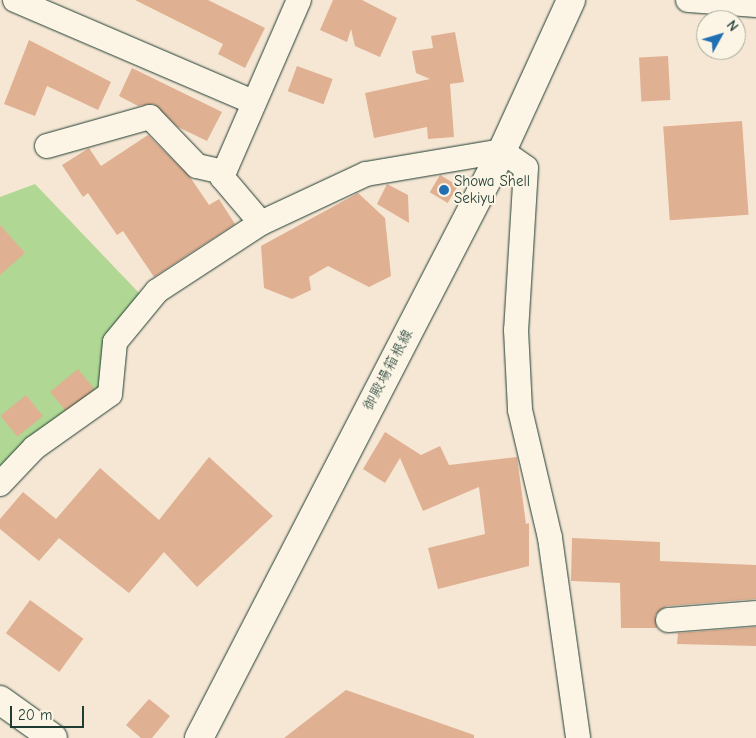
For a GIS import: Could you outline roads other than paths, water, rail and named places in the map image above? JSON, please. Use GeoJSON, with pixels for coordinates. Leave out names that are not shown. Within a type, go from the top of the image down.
{"type":"FeatureCollection","features":[{"type":"Feature","properties":{"kind":"main road","name":"御殿場箱根線"},"geometry":{"type":"LineString","coordinates":[[199,738],[502,151],[571,0]]}},
{"type":"Feature","properties":{"kind":"main road"},"geometry":{"type":"LineString","coordinates":[[0,700],[52,738]]}},
{"type":"Feature","properties":{"kind":"street"},"geometry":{"type":"LineString","coordinates":[[16,0],[252,101]]}},
{"type":"Feature","properties":{"kind":"street"},"geometry":{"type":"LineString","coordinates":[[261,223],[222,177],[252,101],[299,0]]}},
{"type":"Feature","properties":{"kind":"street"},"geometry":{"type":"LineString","coordinates":[[688,0],[756,5]]}},
{"type":"Feature","properties":{"kind":"street"},"geometry":{"type":"LineString","coordinates":[[47,146],[150,117],[197,166],[224,172]]}},
{"type":"Feature","properties":{"kind":"street"},"geometry":{"type":"LineString","coordinates":[[0,484],[34,448],[110,394],[116,342],[157,290],[261,223],[366,174],[502,151],[526,168],[516,330],[520,410],[550,538],[578,738]]}},
{"type":"Feature","properties":{"kind":"street"},"geometry":{"type":"LineString","coordinates":[[668,620],[756,613]]}},
{"type":"Feature","properties":{"kind":"place","name":"Showa Shell Sekiyu"},"geometry":{"type":"Point","coordinates":[444,190]}}]}
